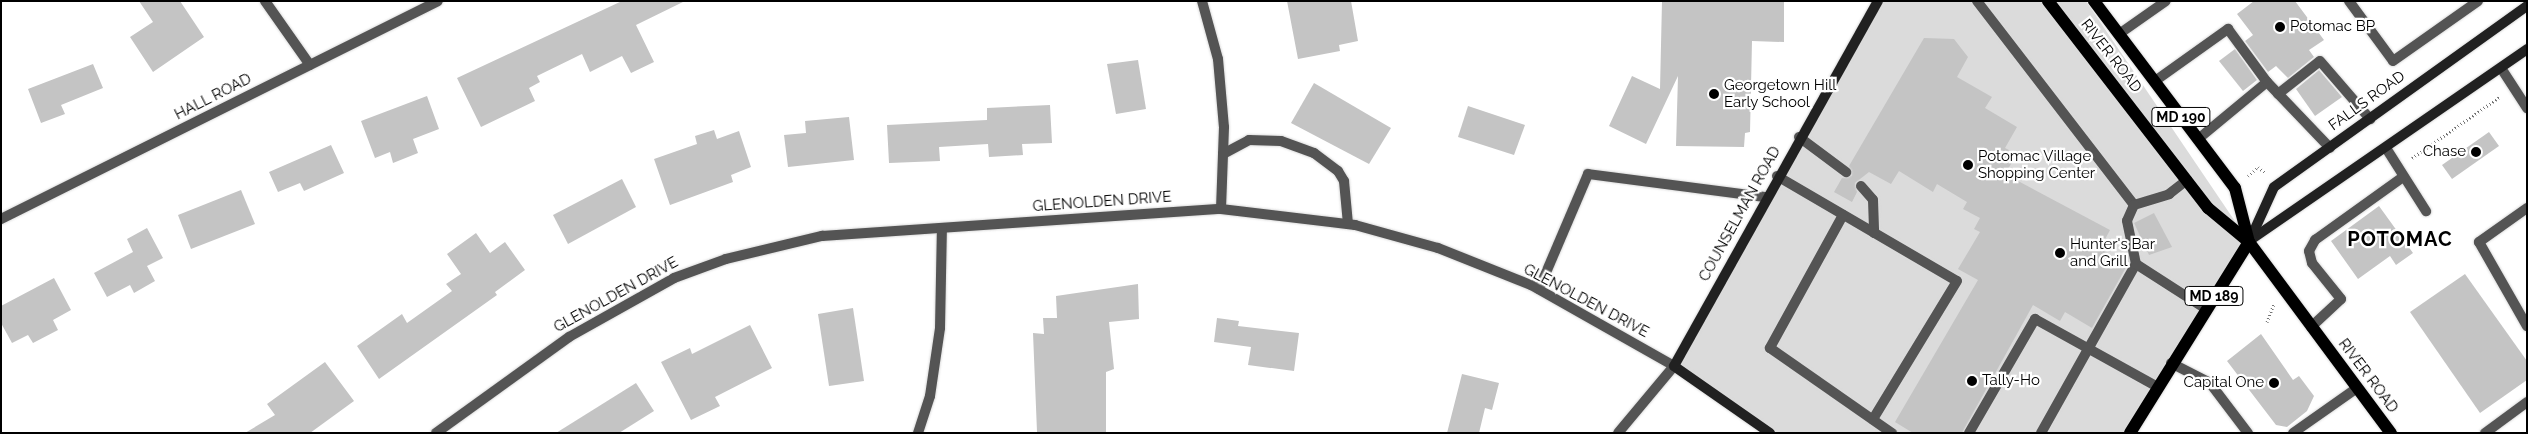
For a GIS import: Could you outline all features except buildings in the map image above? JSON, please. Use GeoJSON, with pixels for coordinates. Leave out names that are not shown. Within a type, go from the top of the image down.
{"type":"FeatureCollection","features":[{"type":"Feature","properties":{"kind":"main road","name":"COUNSELMAN ROAD"},"geometry":{"type":"LineString","coordinates":[[1674,366],[1777,176],[1878,1]]}},
{"type":"Feature","properties":{"kind":"main road","name":"RIVER ROAD"},"geometry":{"type":"LineString","coordinates":[[2048,1],[2208,208],[2249,242],[2391,433]]}},
{"type":"Feature","properties":{"kind":"main road","name":"RIVER ROAD"},"geometry":{"type":"LineString","coordinates":[[2094,1],[2235,188],[2249,242]]}},
{"type":"Feature","properties":{"kind":"main road","name":"FALLS ROAD"},"geometry":{"type":"LineString","coordinates":[[2130,433],[2156,386],[2249,242],[2274,187],[2527,6]]}},
{"type":"Feature","properties":{"kind":"main road","name":"FALLS ROAD"},"geometry":{"type":"LineString","coordinates":[[2249,242],[2501,68],[2527,48]]}},
{"type":"Feature","properties":{"kind":"main road","name":"GLENOLDEN DRIVE"},"geometry":{"type":"LineString","coordinates":[[1674,366],[1766,432]]}},
{"type":"Feature","properties":{"kind":"street"},"geometry":{"type":"LineString","coordinates":[[265,1],[310,65]]}},
{"type":"Feature","properties":{"kind":"street","name":"HALL ROAD"},"geometry":{"type":"LineString","coordinates":[[1,219],[438,1]]}},
{"type":"Feature","properties":{"kind":"street"},"geometry":{"type":"LineString","coordinates":[[1202,1],[1218,59],[1223,154],[1221,209]]}},
{"type":"Feature","properties":{"kind":"street"},"geometry":{"type":"LineString","coordinates":[[1977,1],[2134,204]]}},
{"type":"Feature","properties":{"kind":"street"},"geometry":{"type":"LineString","coordinates":[[2119,34],[2166,1]]}},
{"type":"Feature","properties":{"kind":"street"},"geometry":{"type":"LineString","coordinates":[[2349,1],[2393,61],[2478,1]]}},
{"type":"Feature","properties":{"kind":"street"},"geometry":{"type":"LineString","coordinates":[[2155,82],[2228,29],[2267,82],[2330,148]]}},
{"type":"Feature","properties":{"kind":"street"},"geometry":{"type":"LineString","coordinates":[[2278,94],[2320,61],[2370,119]]}},
{"type":"Feature","properties":{"kind":"street"},"geometry":{"type":"LineString","coordinates":[[2501,68],[2527,108]]}},
{"type":"Feature","properties":{"kind":"street"},"geometry":{"type":"LineString","coordinates":[[2198,140],[2267,82]]}},
{"type":"Feature","properties":{"kind":"street"},"geometry":{"type":"LineString","coordinates":[[1799,137],[1846,172]]}},
{"type":"Feature","properties":{"kind":"street"},"geometry":{"type":"LineString","coordinates":[[1223,154],[1249,140],[1281,141],[1314,154],[1338,171],[1344,181],[1348,224]]}},
{"type":"Feature","properties":{"kind":"street"},"geometry":{"type":"LineString","coordinates":[[2386,148],[2426,211]]}},
{"type":"Feature","properties":{"kind":"street"},"geometry":{"type":"LineString","coordinates":[[1538,289],[1588,174],[1766,197]]}},
{"type":"Feature","properties":{"kind":"street"},"geometry":{"type":"LineString","coordinates":[[1777,176],[1957,281],[1873,419]]}},
{"type":"Feature","properties":{"kind":"street"},"geometry":{"type":"LineString","coordinates":[[2311,327],[2341,299],[2312,263],[2309,252],[2314,240],[2403,177]]}},
{"type":"Feature","properties":{"kind":"street"},"geometry":{"type":"LineString","coordinates":[[2134,204],[2169,194],[2187,180]]}},
{"type":"Feature","properties":{"kind":"street"},"geometry":{"type":"LineString","coordinates":[[1861,186],[1873,200],[1874,233]]}},
{"type":"Feature","properties":{"kind":"street"},"geometry":{"type":"LineString","coordinates":[[2041,433],[2136,264],[2127,221],[2134,204]]}},
{"type":"Feature","properties":{"kind":"street"},"geometry":{"type":"LineString","coordinates":[[2527,208],[2479,242],[2527,326]]}},
{"type":"Feature","properties":{"kind":"street","name":"GLENOLDEN DRIVE"},"geometry":{"type":"LineString","coordinates":[[436,433],[569,337],[674,278],[726,259],[822,236],[1221,209],[1348,224],[1438,248],[1538,289],[1674,366]]}},
{"type":"Feature","properties":{"kind":"street"},"geometry":{"type":"LineString","coordinates":[[1843,215],[1770,348],[1892,433]]}},
{"type":"Feature","properties":{"kind":"street"},"geometry":{"type":"LineString","coordinates":[[918,433],[930,396],[940,328],[942,228]]}},
{"type":"Feature","properties":{"kind":"street"},"geometry":{"type":"LineString","coordinates":[[2136,264],[2206,309]]}},
{"type":"Feature","properties":{"kind":"street"},"geometry":{"type":"LineString","coordinates":[[1969,433],[2035,319],[2156,386]]}},
{"type":"Feature","properties":{"kind":"street"},"geometry":{"type":"LineString","coordinates":[[2171,363],[2210,383],[2248,433]]}},
{"type":"Feature","properties":{"kind":"street","name":"COUNSELMAN ROAD"},"geometry":{"type":"LineString","coordinates":[[1618,433],[1674,366]]}},
{"type":"Feature","properties":{"kind":"street"},"geometry":{"type":"LineString","coordinates":[[2293,433],[2357,388]]}},
{"type":"Feature","properties":{"kind":"street"},"geometry":{"type":"LineString","coordinates":[[2485,433],[2527,402]]}},
{"type":"Feature","properties":{"kind":"shaded area"},"geometry":{"type":"Polygon","coordinates":[[[1878,1],[2086,1],[2249,242],[2130,433],[1770,433],[1674,366],[1878,1]]]}},
{"type":"Feature","properties":{"kind":"place","name":"Potomac BP"},"geometry":{"type":"Point","coordinates":[2280,27]}},
{"type":"Feature","properties":{"kind":"place","name":"Georgetown Hill Early School"},"geometry":{"type":"Point","coordinates":[1714,94]}},
{"type":"Feature","properties":{"kind":"place","name":"Chase"},"geometry":{"type":"Point","coordinates":[2476,152]}},
{"type":"Feature","properties":{"kind":"place","name":"Potomac Village Shopping Center"},"geometry":{"type":"Point","coordinates":[1968,165]}},
{"type":"Feature","properties":{"kind":"place","name":"Hunter's Bar and Grill"},"geometry":{"type":"Point","coordinates":[2060,253]}},
{"type":"Feature","properties":{"kind":"place","name":"Tally-Ho"},"geometry":{"type":"Point","coordinates":[1972,381]}},
{"type":"Feature","properties":{"kind":"place","name":"Capital One"},"geometry":{"type":"Point","coordinates":[2274,383]}},
{"type":"Feature","properties":{"kind":"district","name":"POTOMAC"},"geometry":{"type":"Point","coordinates":[2400,239]}}]}
